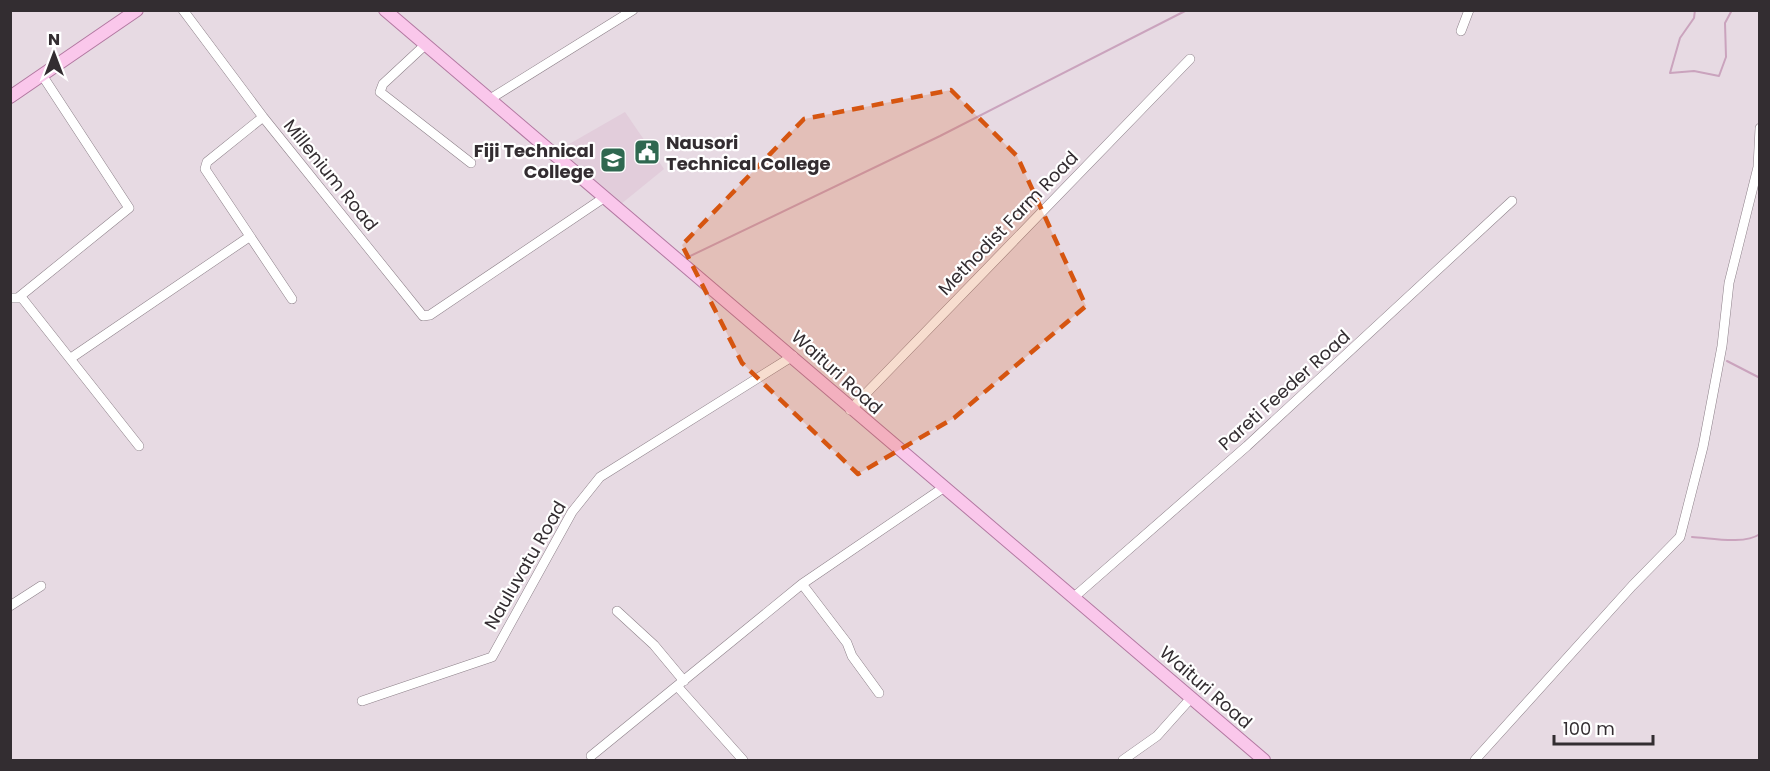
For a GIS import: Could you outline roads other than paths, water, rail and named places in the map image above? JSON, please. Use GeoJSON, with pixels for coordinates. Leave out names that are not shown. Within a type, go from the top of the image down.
{"type":"FeatureCollection","features":[{"type":"Feature","properties":{"kind":"main road"},"geometry":{"type":"LineString","coordinates":[[10,97],[137,10]]}},
{"type":"Feature","properties":{"kind":"main road","name":"Waituri Road"},"geometry":{"type":"LineString","coordinates":[[385,10],[793,356],[850,410],[1264,760]]}},
{"type":"Feature","properties":{"kind":"street","name":"Millenium Road"},"geometry":{"type":"LineString","coordinates":[[183,10],[262,117],[423,316],[430,315],[605,197]]}},
{"type":"Feature","properties":{"kind":"street"},"geometry":{"type":"LineString","coordinates":[[490,99],[633,10]]}},
{"type":"Feature","properties":{"kind":"street"},"geometry":{"type":"LineString","coordinates":[[1461,31],[1469,10]]}},
{"type":"Feature","properties":{"kind":"street"},"geometry":{"type":"LineString","coordinates":[[425,45],[383,84],[380,92],[471,163]]}},
{"type":"Feature","properties":{"kind":"street","name":"Methodist Farm Road"},"geometry":{"type":"LineString","coordinates":[[850,410],[1190,59]]}},
{"type":"Feature","properties":{"kind":"street"},"geometry":{"type":"LineString","coordinates":[[42,75],[129,208],[15,297],[71,358],[139,446]]}},
{"type":"Feature","properties":{"kind":"street","name":"Millenium Road"},"geometry":{"type":"LineString","coordinates":[[249,237],[205,172],[205,166],[262,117]]}},
{"type":"Feature","properties":{"kind":"street"},"geometry":{"type":"LineString","coordinates":[[1475,760],[1632,586],[1680,537],[1703,447],[1722,346],[1729,283],[1758,167],[1760,128]]}},
{"type":"Feature","properties":{"kind":"street","name":"Pareti Feeder Road"},"geometry":{"type":"LineString","coordinates":[[1073,598],[1247,446],[1512,201]]}},
{"type":"Feature","properties":{"kind":"street"},"geometry":{"type":"LineString","coordinates":[[71,358],[249,237],[292,299]]}},
{"type":"Feature","properties":{"kind":"street","name":"Nauluvatu Road"},"geometry":{"type":"LineString","coordinates":[[362,701],[492,657],[572,512],[600,477],[793,356]]}},
{"type":"Feature","properties":{"kind":"street"},"geometry":{"type":"LineString","coordinates":[[591,756],[802,584],[943,488]]}},
{"type":"Feature","properties":{"kind":"street"},"geometry":{"type":"LineString","coordinates":[[802,584],[847,643],[852,656],[879,693]]}},
{"type":"Feature","properties":{"kind":"street"},"geometry":{"type":"LineString","coordinates":[[10,606],[41,586]]}},
{"type":"Feature","properties":{"kind":"street"},"geometry":{"type":"LineString","coordinates":[[617,611],[654,645],[681,683],[684,696],[743,760]]}},
{"type":"Feature","properties":{"kind":"street"},"geometry":{"type":"LineString","coordinates":[[1123,760],[1157,736],[1191,698]]}},
{"type":"Feature","properties":{"kind":"waterway"},"geometry":{"type":"LineString","coordinates":[[684,259],[940,136],[1187,10]]}},
{"type":"Feature","properties":{"kind":"waterway"},"geometry":{"type":"LineString","coordinates":[[1695,10],[1694,18],[1680,38],[1670,73],[1694,71],[1719,76],[1726,57],[1725,23],[1732,10]]}},
{"type":"Feature","properties":{"kind":"waterway"},"geometry":{"type":"LineString","coordinates":[[1727,361],[1760,378]]}},
{"type":"Feature","properties":{"kind":"waterway"},"geometry":{"type":"LineString","coordinates":[[1692,537],[1736,540],[1760,534]]}},
{"type":"Feature","properties":{"kind":"place","name":"Nausori Technical College"},"geometry":{"type":"Point","coordinates":[647,152]}},
{"type":"Feature","properties":{"kind":"place","name":"Fiji Technical College"},"geometry":{"type":"Point","coordinates":[613,160]}}]}
